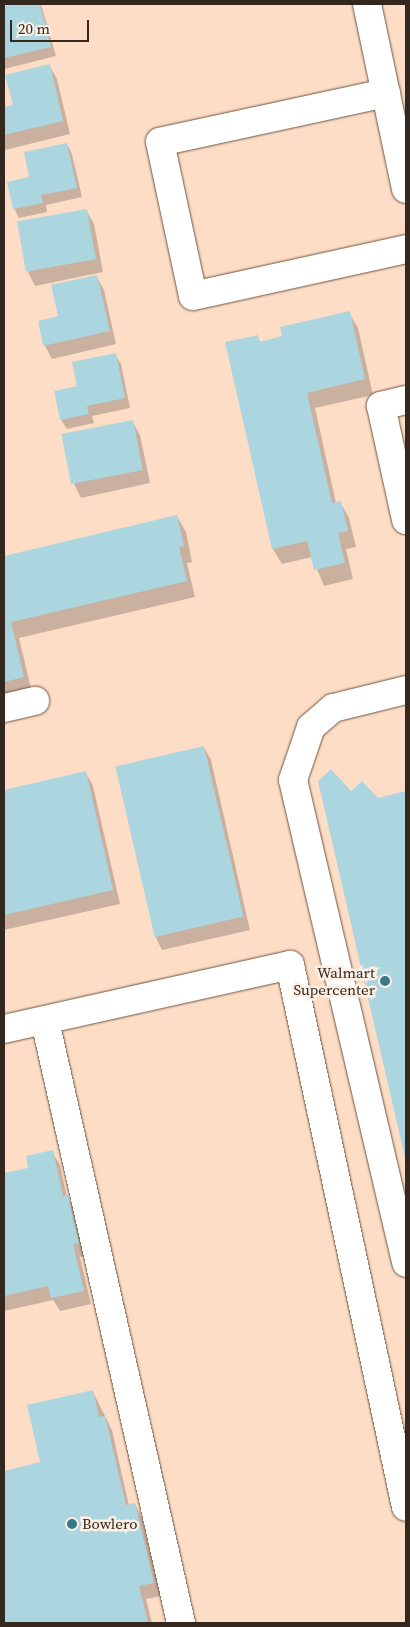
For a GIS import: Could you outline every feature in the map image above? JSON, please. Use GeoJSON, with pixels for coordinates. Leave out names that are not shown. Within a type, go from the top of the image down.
{"type":"FeatureCollection","features":[{"type":"Feature","properties":{"kind":"street"},"geometry":{"type":"LineString","coordinates":[[366,4],[406,189]]}},
{"type":"Feature","properties":{"kind":"street"},"geometry":{"type":"LineString","coordinates":[[386,93],[160,142],[193,296],[406,249]]}},
{"type":"Feature","properties":{"kind":"street"},"geometry":{"type":"LineString","coordinates":[[406,400],[380,406],[406,520]]}},
{"type":"Feature","properties":{"kind":"street"},"geometry":{"type":"LineString","coordinates":[[406,690],[332,708],[311,727],[293,780],[406,1263]]}},
{"type":"Feature","properties":{"kind":"street"},"geometry":{"type":"LineString","coordinates":[[4,708],[35,701]]}},
{"type":"Feature","properties":{"kind":"street"},"geometry":{"type":"LineString","coordinates":[[4,1029],[290,965],[406,1507]]}},
{"type":"Feature","properties":{"kind":"street"},"geometry":{"type":"LineString","coordinates":[[45,1021],[181,1623]]}},
{"type":"Feature","properties":{"kind":"building"},"geometry":{"type":"Polygon","coordinates":[[[40,4],[51,47],[4,58],[4,6],[40,4]]]}},
{"type":"Feature","properties":{"kind":"building"},"geometry":{"type":"Polygon","coordinates":[[[50,64],[63,121],[4,135],[4,107],[13,105],[5,75],[50,64]]]}},
{"type":"Feature","properties":{"kind":"building"},"geometry":{"type":"Polygon","coordinates":[[[67,143],[77,188],[41,195],[43,203],[13,209],[7,182],[29,177],[24,152],[67,143]]]}},
{"type":"Feature","properties":{"kind":"building"},"geometry":{"type":"Polygon","coordinates":[[[87,209],[96,259],[26,272],[17,221],[87,209]]]}},
{"type":"Feature","properties":{"kind":"building"},"geometry":{"type":"Polygon","coordinates":[[[97,275],[110,331],[43,346],[38,321],[58,316],[51,285],[97,275]]]}},
{"type":"Feature","properties":{"kind":"building"},"geometry":{"type":"Polygon","coordinates":[[[350,311],[365,379],[307,393],[332,503],[341,501],[348,531],[338,533],[345,563],[314,570],[307,541],[272,549],[225,342],[258,335],[259,342],[282,336],[280,327],[350,311]]]}},
{"type":"Feature","properties":{"kind":"building"},"geometry":{"type":"Polygon","coordinates":[[[116,353],[125,398],[87,406],[89,414],[60,420],[54,391],[77,386],[72,362],[116,353]]]}},
{"type":"Feature","properties":{"kind":"building"},"geometry":{"type":"Polygon","coordinates":[[[133,420],[143,470],[71,484],[61,434],[133,420]]]}},
{"type":"Feature","properties":{"kind":"building"},"geometry":{"type":"Polygon","coordinates":[[[177,515],[184,546],[179,547],[187,581],[11,622],[24,677],[4,682],[4,556],[177,515]]]}},
{"type":"Feature","properties":{"kind":"building"},"geometry":{"type":"Polygon","coordinates":[[[204,746],[243,917],[155,937],[115,766],[204,746]]]}},
{"type":"Feature","properties":{"kind":"building","name":"Walmart Supercenter"},"geometry":{"type":"Polygon","coordinates":[[[331,769],[351,791],[362,781],[378,798],[406,791],[406,1162],[318,781],[331,769]]]}},
{"type":"Feature","properties":{"kind":"building"},"geometry":{"type":"Polygon","coordinates":[[[86,771],[113,890],[4,915],[4,790],[86,771]]]}},
{"type":"Feature","properties":{"kind":"building"},"geometry":{"type":"Polygon","coordinates":[[[53,1150],[63,1196],[68,1195],[79,1243],[73,1244],[84,1291],[51,1298],[48,1286],[4,1296],[4,1173],[28,1168],[26,1156],[53,1150]]]}},
{"type":"Feature","properties":{"kind":"building","name":"Bowlero"},"geometry":{"type":"Polygon","coordinates":[[[93,1390],[99,1417],[105,1416],[126,1505],[135,1503],[154,1583],[139,1586],[148,1623],[4,1623],[4,1471],[40,1462],[27,1405],[93,1390]]]}},
{"type":"Feature","properties":{"kind":"place","name":"Walmart Supercenter"},"geometry":{"type":"Point","coordinates":[385,981]}},
{"type":"Feature","properties":{"kind":"place","name":"Bowlero"},"geometry":{"type":"Point","coordinates":[72,1524]}}]}
